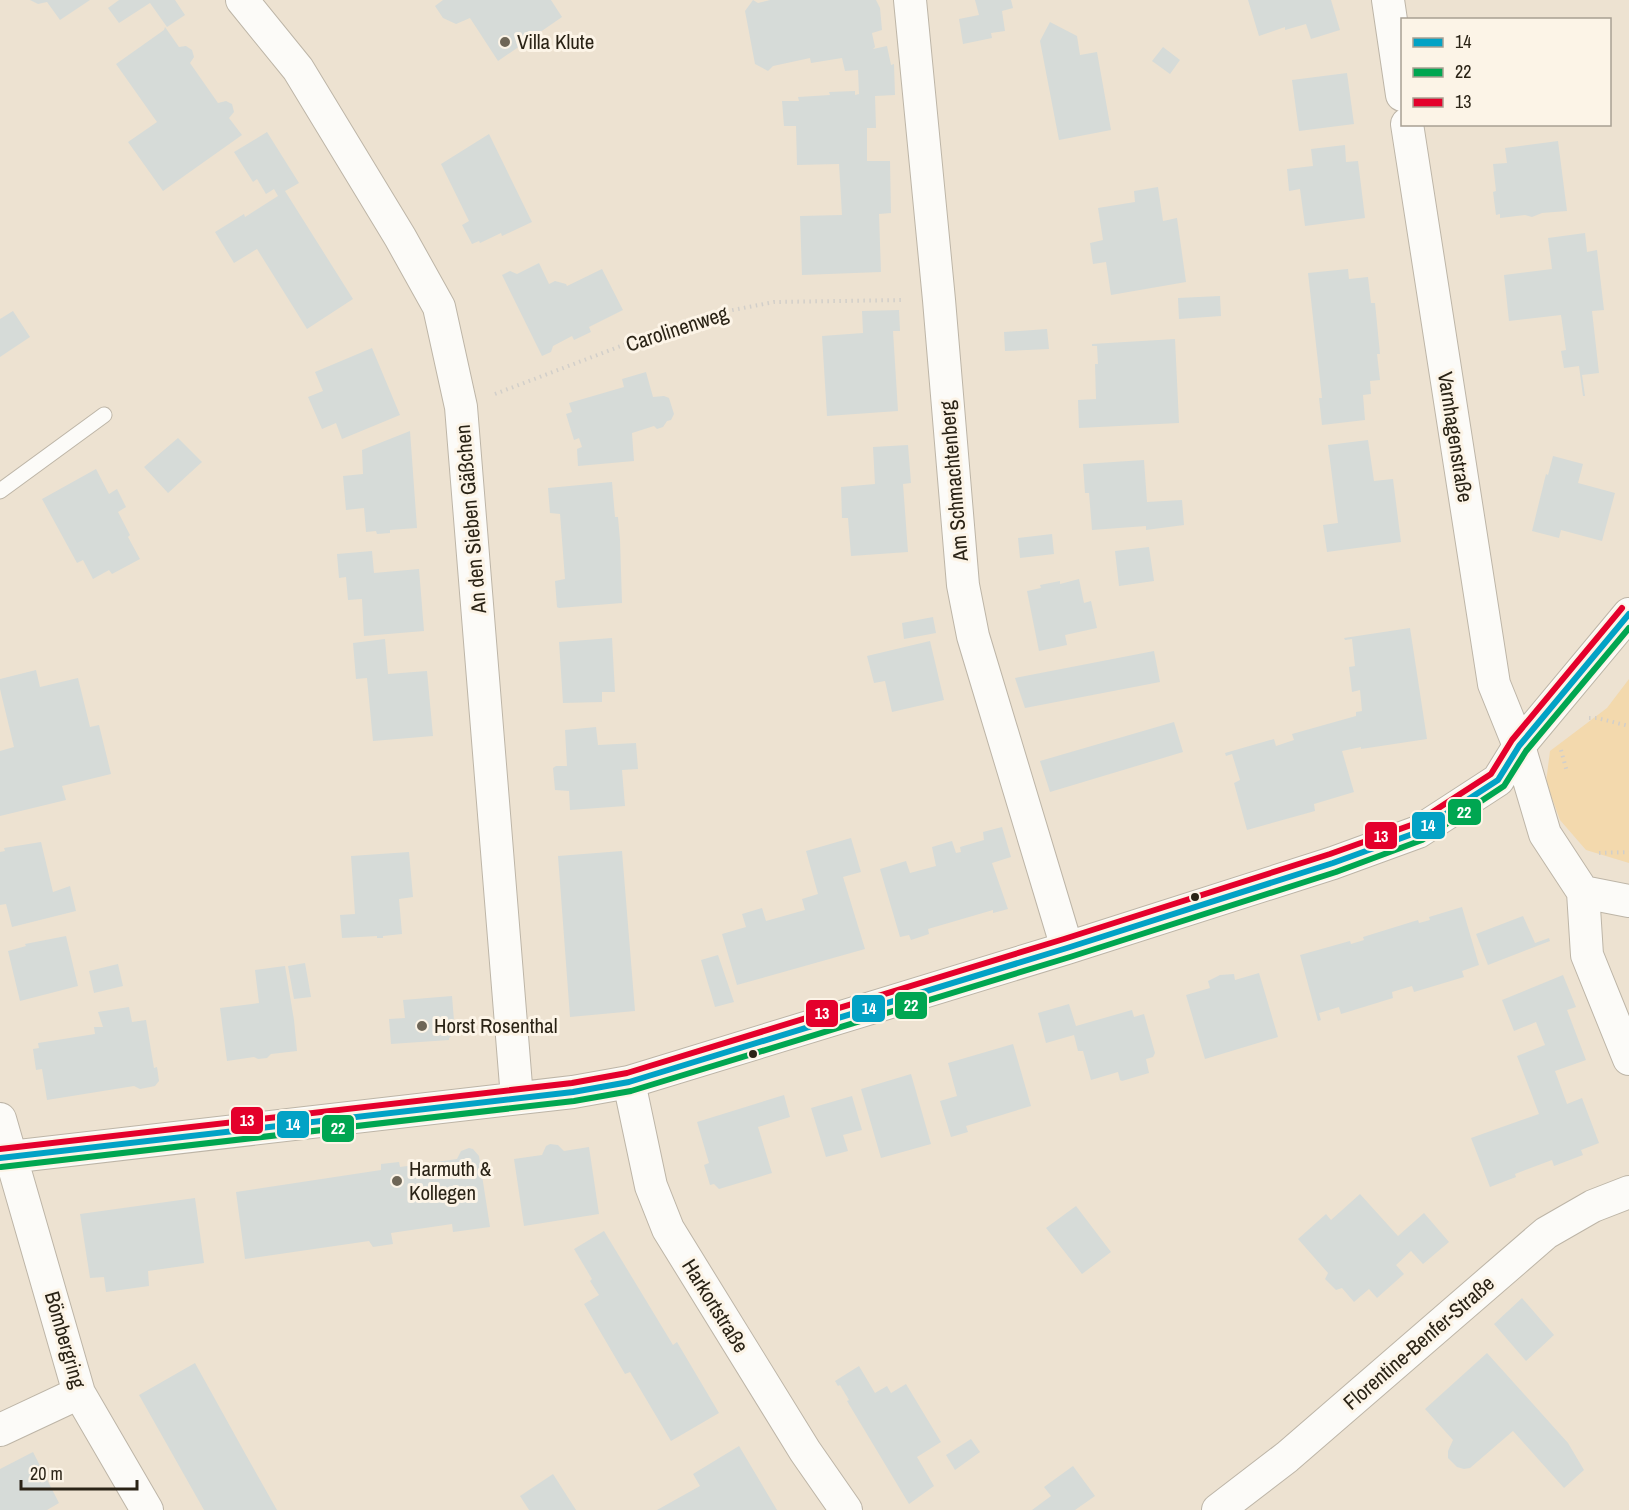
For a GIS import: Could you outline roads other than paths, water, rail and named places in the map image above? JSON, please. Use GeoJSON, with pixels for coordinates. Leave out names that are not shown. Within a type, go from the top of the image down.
{"type":"FeatureCollection","features":[{"type":"Feature","properties":{"kind":"street","name":"An den Sieben Gäßchen"},"geometry":{"type":"LineString","coordinates":[[242,0],[298,69],[400,237],[439,307],[461,407],[517,1098]]}},
{"type":"Feature","properties":{"kind":"street","name":"Am Schmachtenberg"},"geometry":{"type":"LineString","coordinates":[[910,0],[939,300],[963,585],[973,636],[1067,948]]}},
{"type":"Feature","properties":{"kind":"street"},"geometry":{"type":"LineString","coordinates":[[1388,0],[1401,88]]}},
{"type":"Feature","properties":{"kind":"street","name":"Varnhagenstraße"},"geometry":{"type":"LineString","coordinates":[[1407,126],[1494,684],[1519,746]]}},
{"type":"Feature","properties":{"kind":"street"},"geometry":{"type":"LineString","coordinates":[[5,1157],[573,1092],[629,1082],[1067,948],[1333,863],[1418,832],[1498,780],[1519,746],[1629,614]]}},
{"type":"Feature","properties":{"kind":"street"},"geometry":{"type":"LineString","coordinates":[[1519,746],[1545,834],[1584,892],[1587,955],[1629,1059]]}},
{"type":"Feature","properties":{"kind":"street"},"geometry":{"type":"LineString","coordinates":[[1584,892],[1629,900]]}},
{"type":"Feature","properties":{"kind":"street","name":"Harkortstraße"},"geometry":{"type":"LineString","coordinates":[[629,1082],[651,1186],[668,1229],[806,1451],[846,1510]]}},
{"type":"Feature","properties":{"kind":"street","name":"Bömbergring"},"geometry":{"type":"LineString","coordinates":[[0,1119],[5,1157],[79,1393],[147,1510]]}},
{"type":"Feature","properties":{"kind":"street","name":"Florentine-Benfer-Straße"},"geometry":{"type":"LineString","coordinates":[[1218,1510],[1287,1457],[1546,1233],[1593,1206],[1629,1192]]}},
{"type":"Feature","properties":{"kind":"street"},"geometry":{"type":"LineString","coordinates":[[0,1431],[79,1393]]}},
{"type":"Feature","properties":{"kind":"lane"},"geometry":{"type":"LineString","coordinates":[[0,491],[104,415]]}},
{"type":"Feature","properties":{"kind":"place","name":"Villa Klute"},"geometry":{"type":"Point","coordinates":[505,42]}},
{"type":"Feature","properties":{"kind":"place","name":"Horst Rosenthal"},"geometry":{"type":"Point","coordinates":[422,1026]}},
{"type":"Feature","properties":{"kind":"place","name":"Harmuth & Kollegen"},"geometry":{"type":"Point","coordinates":[397,1181]}}]}
